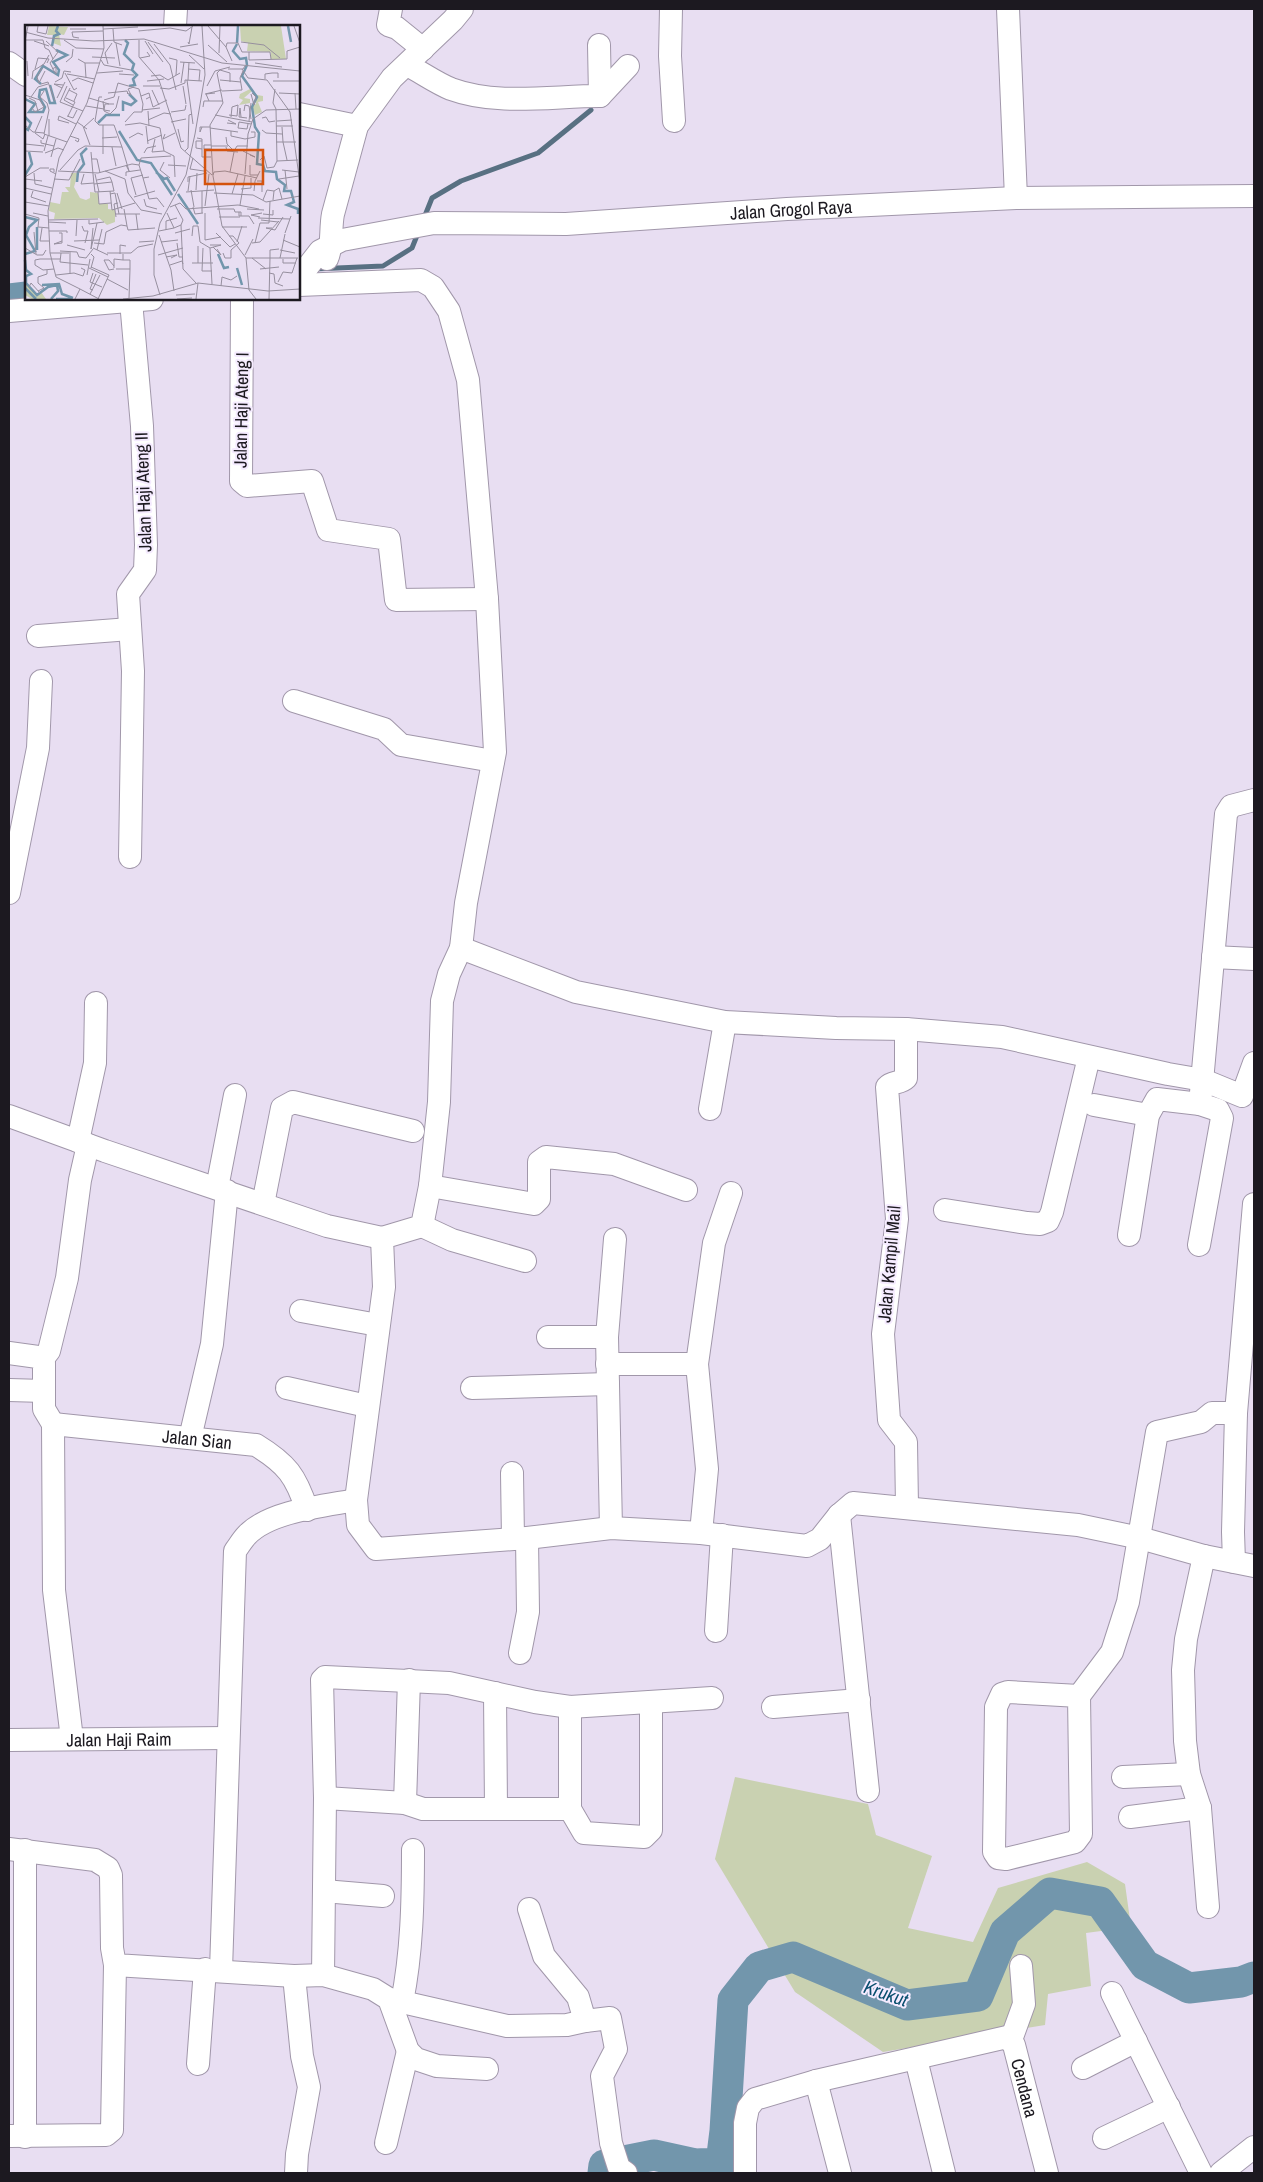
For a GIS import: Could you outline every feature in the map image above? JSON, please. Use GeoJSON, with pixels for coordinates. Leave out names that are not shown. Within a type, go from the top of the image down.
{"type":"FeatureCollection","features":[{"type":"Feature","properties":{"kind":"street"},"geometry":{"type":"LineString","coordinates":[[175,25],[176,9]]}},
{"type":"Feature","properties":{"kind":"street"},"geometry":{"type":"LineString","coordinates":[[391,9],[388,24],[397,28],[423,49]]}},
{"type":"Feature","properties":{"kind":"street"},"geometry":{"type":"LineString","coordinates":[[422,1226],[430,1186],[439,1102],[442,1001],[449,974],[461,948],[466,903],[495,752],[487,599],[468,380],[449,311],[433,287],[421,280],[313,269],[330,235],[332,214],[357,126],[383,90],[462,9]]}},
{"type":"Feature","properties":{"kind":"street"},"geometry":{"type":"LineString","coordinates":[[1008,9],[1016,198]]}},
{"type":"Feature","properties":{"kind":"street"},"geometry":{"type":"LineString","coordinates":[[670,26],[674,121]]}},
{"type":"Feature","properties":{"kind":"street"},"geometry":{"type":"LineString","coordinates":[[599,45],[600,96]]}},
{"type":"Feature","properties":{"kind":"street"},"geometry":{"type":"LineString","coordinates":[[9,63],[25,75]]}},
{"type":"Feature","properties":{"kind":"street"},"geometry":{"type":"LineString","coordinates":[[407,64],[450,88],[478,95],[508,98],[600,96],[628,66]]}},
{"type":"Feature","properties":{"kind":"street"},"geometry":{"type":"LineString","coordinates":[[300,114],[357,126]]}},
{"type":"Feature","properties":{"kind":"street","name":"Jalan Grogol Raya"},"geometry":{"type":"LineString","coordinates":[[313,269],[342,240],[434,223],[566,224],[787,209],[1016,198],[1254,196]]}},
{"type":"Feature","properties":{"kind":"street"},"geometry":{"type":"LineString","coordinates":[[9,311],[142,300]]}},
{"type":"Feature","properties":{"kind":"street","name":"Jalan Haji Ateng II"},"geometry":{"type":"LineString","coordinates":[[130,857],[133,671],[128,594],[145,570],[146,544],[142,426],[142,300]]}},
{"type":"Feature","properties":{"kind":"street","name":"Jalan Haji Ateng I"},"geometry":{"type":"LineString","coordinates":[[242,300],[241,481],[246,486],[312,481],[328,530],[389,539],[396,600],[487,599]]}},
{"type":"Feature","properties":{"kind":"street"},"geometry":{"type":"LineString","coordinates":[[38,636],[130,629]]}},
{"type":"Feature","properties":{"kind":"street"},"geometry":{"type":"LineString","coordinates":[[9,893],[38,748],[41,681]]}},
{"type":"Feature","properties":{"kind":"street"},"geometry":{"type":"LineString","coordinates":[[294,700],[384,729],[401,746],[493,761]]}},
{"type":"Feature","properties":{"kind":"street"},"geometry":{"type":"LineString","coordinates":[[1200,1104],[1204,1080],[1226,814],[1231,806],[1254,800]]}},
{"type":"Feature","properties":{"kind":"street"},"geometry":{"type":"LineString","coordinates":[[461,948],[576,992],[725,1022],[836,1028],[906,1029],[1002,1037],[1168,1074],[1204,1080],[1248,1099],[1254,1063]]}},
{"type":"Feature","properties":{"kind":"street"},"geometry":{"type":"LineString","coordinates":[[1213,956],[1254,958]]}},
{"type":"Feature","properties":{"kind":"street"},"geometry":{"type":"LineString","coordinates":[[42,1360],[49,1351],[67,1278],[83,1143],[95,1063],[96,1003]]}},
{"type":"Feature","properties":{"kind":"street"},"geometry":{"type":"LineString","coordinates":[[710,1109],[725,1022]]}},
{"type":"Feature","properties":{"kind":"street","name":"Jalan Kampil Mail"},"geometry":{"type":"LineString","coordinates":[[906,1029],[906,1078],[887,1087],[897,1218],[883,1334],[889,1420],[906,1442],[907,1507]]}},
{"type":"Feature","properties":{"kind":"street"},"geometry":{"type":"LineString","coordinates":[[945,1210],[1027,1223],[1040,1224],[1048,1221],[1089,1057]]}},
{"type":"Feature","properties":{"kind":"street"},"geometry":{"type":"LineString","coordinates":[[190,1438],[212,1344],[222,1190],[235,1095]]}},
{"type":"Feature","properties":{"kind":"street"},"geometry":{"type":"LineString","coordinates":[[1130,1235],[1148,1115],[1157,1099],[1200,1104],[1218,1110],[1222,1118],[1199,1245]]}},
{"type":"Feature","properties":{"kind":"street"},"geometry":{"type":"LineString","coordinates":[[263,1204],[282,1108],[287,1104],[293,1102],[413,1131]]}},
{"type":"Feature","properties":{"kind":"street"},"geometry":{"type":"LineString","coordinates":[[1094,1104],[1148,1115]]}},
{"type":"Feature","properties":{"kind":"street"},"geometry":{"type":"LineString","coordinates":[[9,1116],[327,1226],[382,1238],[422,1226],[452,1240],[525,1261]]}},
{"type":"Feature","properties":{"kind":"street"},"geometry":{"type":"LineString","coordinates":[[430,1186],[534,1204],[539,1199],[540,1162],[546,1157],[614,1164],[686,1190]]}},
{"type":"Feature","properties":{"kind":"street"},"geometry":{"type":"LineString","coordinates":[[716,1631],[707,1469],[697,1364],[714,1243],[731,1193]]}},
{"type":"Feature","properties":{"kind":"street"},"geometry":{"type":"LineString","coordinates":[[1244,1564],[1233,1532],[1236,1414],[1254,1204]]}},
{"type":"Feature","properties":{"kind":"street"},"geometry":{"type":"LineString","coordinates":[[382,1238],[384,1287],[356,1500],[358,1525],[376,1549],[520,1539],[611,1528],[711,1534],[807,1546],[820,1539],[839,1514],[853,1503],[907,1507],[1078,1526],[1140,1538],[1204,1556],[1244,1564]]}},
{"type":"Feature","properties":{"kind":"street"},"geometry":{"type":"LineString","coordinates":[[611,1528],[607,1337],[615,1239]]}},
{"type":"Feature","properties":{"kind":"street"},"geometry":{"type":"LineString","coordinates":[[302,1311],[378,1325]]}},
{"type":"Feature","properties":{"kind":"street"},"geometry":{"type":"LineString","coordinates":[[548,1338],[607,1337]]}},
{"type":"Feature","properties":{"kind":"street"},"geometry":{"type":"LineString","coordinates":[[9,1353],[34,1356],[42,1360],[44,1368],[44,1408],[53,1424],[54,1590],[72,1739]]}},
{"type":"Feature","properties":{"kind":"street"},"geometry":{"type":"LineString","coordinates":[[472,1388],[697,1364]]}},
{"type":"Feature","properties":{"kind":"street"},"geometry":{"type":"LineString","coordinates":[[287,1388],[367,1406]]}},
{"type":"Feature","properties":{"kind":"street"},"geometry":{"type":"LineString","coordinates":[[9,1390],[44,1391]]}},
{"type":"Feature","properties":{"kind":"street"},"geometry":{"type":"LineString","coordinates":[[1079,1696],[1008,1692],[1002,1694],[996,1706],[994,1852],[998,1858],[1006,1859],[1075,1842],[1079,1839],[1081,1834],[1079,1696],[1112,1652],[1128,1602],[1156,1432],[1201,1422],[1212,1414],[1236,1414]]}},
{"type":"Feature","properties":{"kind":"street","name":"Jalan Sian"},"geometry":{"type":"LineString","coordinates":[[53,1424],[256,1444],[275,1456],[291,1473],[299,1487],[307,1510]]}},
{"type":"Feature","properties":{"kind":"street"},"geometry":{"type":"LineString","coordinates":[[512,1473],[528,1612],[520,1653]]}},
{"type":"Feature","properties":{"kind":"street"},"geometry":{"type":"LineString","coordinates":[[198,2064],[213,1970],[228,1738],[235,1550],[248,1534],[285,1514],[356,1500]]}},
{"type":"Feature","properties":{"kind":"street"},"geometry":{"type":"LineString","coordinates":[[839,1514],[868,1791]]}},
{"type":"Feature","properties":{"kind":"street"},"geometry":{"type":"LineString","coordinates":[[1204,1556],[1186,1639],[1183,1670],[1185,1740],[1189,1774],[1200,1808],[1208,1907]]}},
{"type":"Feature","properties":{"kind":"street"},"geometry":{"type":"LineString","coordinates":[[323,1975],[325,1798],[322,1680],[331,1677],[448,1683],[570,1707],[712,1698]]}},
{"type":"Feature","properties":{"kind":"street"},"geometry":{"type":"LineString","coordinates":[[405,1803],[409,1680]]}},
{"type":"Feature","properties":{"kind":"street"},"geometry":{"type":"LineString","coordinates":[[495,1693],[496,1809]]}},
{"type":"Feature","properties":{"kind":"street"},"geometry":{"type":"LineString","coordinates":[[773,1707],[859,1700]]}},
{"type":"Feature","properties":{"kind":"street"},"geometry":{"type":"LineString","coordinates":[[570,1707],[570,1809],[584,1833],[644,1837],[652,1830],[651,1702]]}},
{"type":"Feature","properties":{"kind":"street","name":"Jalan Haji Raim"},"geometry":{"type":"LineString","coordinates":[[9,1740],[228,1738]]}},
{"type":"Feature","properties":{"kind":"street"},"geometry":{"type":"LineString","coordinates":[[1123,1777],[1189,1774]]}},
{"type":"Feature","properties":{"kind":"street"},"geometry":{"type":"LineString","coordinates":[[325,1798],[405,1803],[423,1809],[570,1809]]}},
{"type":"Feature","properties":{"kind":"street"},"geometry":{"type":"LineString","coordinates":[[1130,1817],[1200,1808]]}},
{"type":"Feature","properties":{"kind":"street"},"geometry":{"type":"LineString","coordinates":[[17,1850],[95,1860],[108,1868],[111,1875],[112,1948],[115,1965],[112,2130],[106,2135],[17,2137],[17,1850]]}},
{"type":"Feature","properties":{"kind":"street"},"geometry":{"type":"LineString","coordinates":[[386,2143],[408,2051],[396,2001],[408,1965],[413,1899],[413,1850]]}},
{"type":"Feature","properties":{"kind":"street"},"geometry":{"type":"LineString","coordinates":[[324,1891],[384,1896]]}},
{"type":"Feature","properties":{"kind":"street"},"geometry":{"type":"LineString","coordinates":[[529,1909],[544,1956],[578,1997],[585,2021]]}},
{"type":"Feature","properties":{"kind":"street"},"geometry":{"type":"LineString","coordinates":[[115,1965],[294,1976],[323,1975],[373,1989],[396,2001],[507,2026],[566,2025],[610,2018],[616,2049],[602,2076],[611,2143],[623,2170]]}},
{"type":"Feature","properties":{"kind":"street"},"geometry":{"type":"LineString","coordinates":[[1012,2040],[1024,2004],[1021,1966]]}},
{"type":"Feature","properties":{"kind":"street"},"geometry":{"type":"LineString","coordinates":[[294,1976],[302,2056],[309,2087],[297,2154],[296,2173]]}},
{"type":"Feature","properties":{"kind":"street"},"geometry":{"type":"LineString","coordinates":[[1112,1993],[1201,2173]]}},
{"type":"Feature","properties":{"kind":"street","name":"Cendana"},"geometry":{"type":"LineString","coordinates":[[745,2173],[745,2123],[748,2108],[755,2099],[816,2081],[1007,2037],[1012,2040],[1047,2173]]}},
{"type":"Feature","properties":{"kind":"street"},"geometry":{"type":"LineString","coordinates":[[1083,2068],[1136,2041]]}},
{"type":"Feature","properties":{"kind":"street"},"geometry":{"type":"LineString","coordinates":[[408,2051],[416,2059],[437,2066],[486,2069]]}},
{"type":"Feature","properties":{"kind":"street"},"geometry":{"type":"LineString","coordinates":[[916,2059],[944,2173]]}},
{"type":"Feature","properties":{"kind":"street"},"geometry":{"type":"LineString","coordinates":[[816,2081],[840,2173]]}},
{"type":"Feature","properties":{"kind":"street"},"geometry":{"type":"LineString","coordinates":[[1104,2138],[1169,2107]]}},
{"type":"Feature","properties":{"kind":"street"},"geometry":{"type":"LineString","coordinates":[[1221,2173],[1254,2147]]}},
{"type":"Feature","properties":{"kind":"green space"},"geometry":{"type":"Polygon","coordinates":[[[735,1777],[868,1804],[876,1835],[932,1856],[908,1928],[973,1942],[998,1888],[1087,1862],[1125,1884],[1131,1927],[1086,1933],[1091,1986],[1048,1994],[1045,2025],[883,2052],[795,1992],[715,1859],[735,1777]]]}},
{"type":"Feature","properties":{"kind":"waterway"},"geometry":{"type":"LineString","coordinates":[[424,218],[432,198],[461,181],[538,153],[591,110]]}},
{"type":"Feature","properties":{"kind":"waterway"},"geometry":{"type":"LineString","coordinates":[[314,269],[383,266],[412,248],[418,233]]}},
{"type":"Feature","properties":{"kind":"waterway"},"geometry":{"type":"LineString","coordinates":[[9,293],[25,291]]}},
{"type":"Feature","properties":{"kind":"waterway","name":"Krukut"},"geometry":{"type":"LineString","coordinates":[[603,2173],[604,2165],[654,2155],[695,2164],[721,2163],[725,2131],[733,2000],[759,1967],[793,1957],[907,2005],[978,1996],[1005,1932],[1050,1893],[1100,1902],[1145,1965],[1189,1988],[1241,1982],[1254,1977]]}}]}
